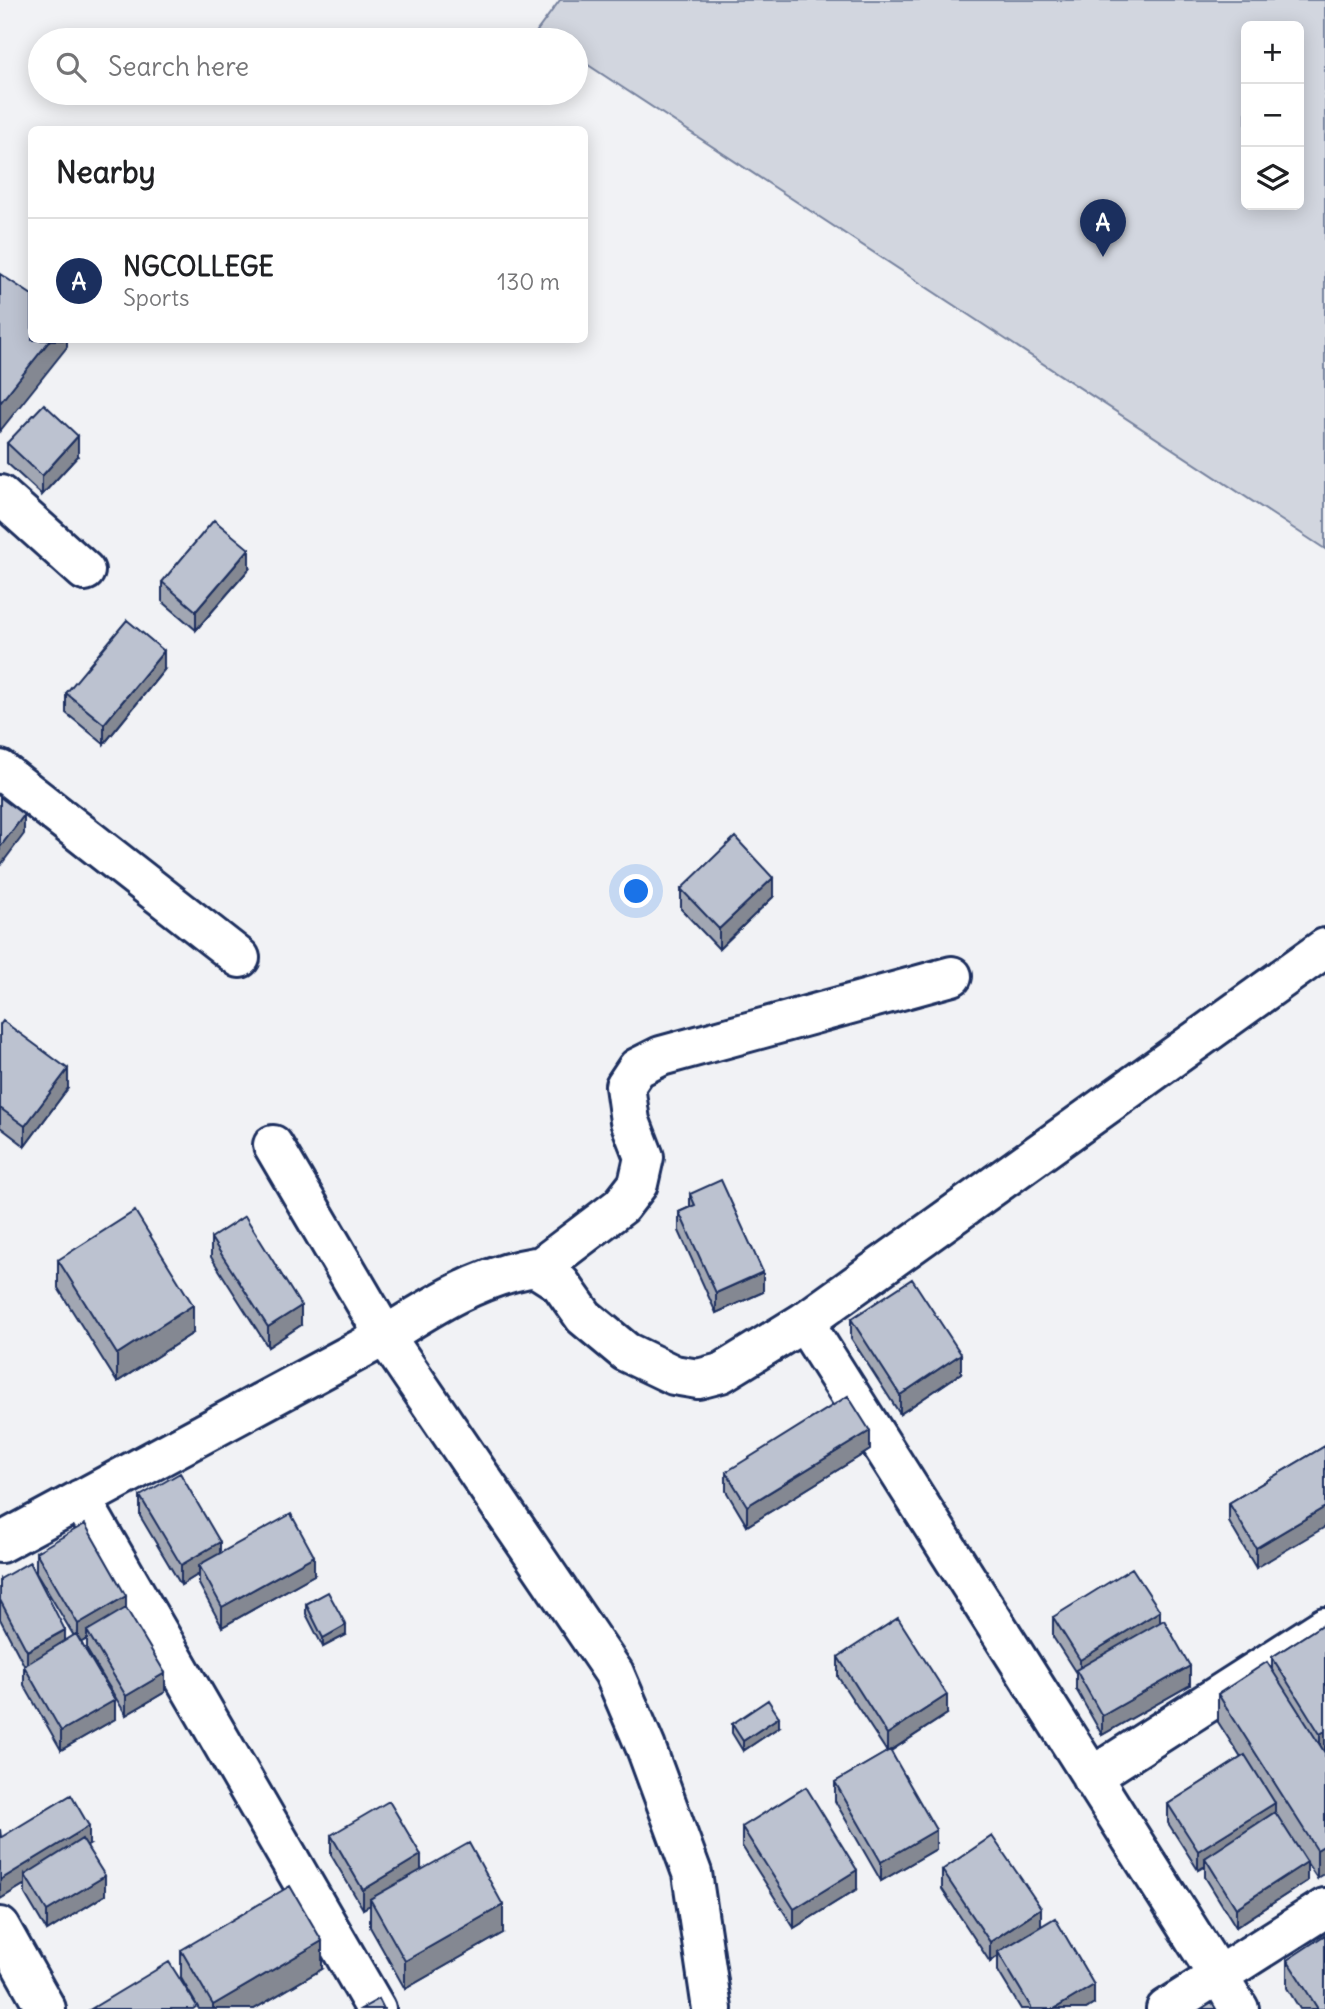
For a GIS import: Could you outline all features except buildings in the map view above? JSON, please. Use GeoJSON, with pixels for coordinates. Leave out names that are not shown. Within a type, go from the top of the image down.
{"type":"FeatureCollection","features":[{"type":"Feature","properties":{"kind":"street"},"geometry":{"type":"LineString","coordinates":[[0,495],[85,571]]}},
{"type":"Feature","properties":{"kind":"street"},"geometry":{"type":"LineString","coordinates":[[0,770],[240,958]]}},
{"type":"Feature","properties":{"kind":"street"},"geometry":{"type":"LineString","coordinates":[[0,1543],[385,1336],[442,1300],[509,1271],[535,1267],[560,1283],[584,1317],[626,1352],[674,1375],[698,1379],[721,1373],[804,1322],[1325,948]]}},
{"type":"Feature","properties":{"kind":"street"},"geometry":{"type":"LineString","coordinates":[[538,1269],[621,1206],[638,1184],[644,1157],[630,1121],[625,1086],[637,1068],[661,1056],[952,976]]}},
{"type":"Feature","properties":{"kind":"street"},"geometry":{"type":"LineString","coordinates":[[273,1145],[385,1336],[614,1673],[646,1748],[692,1873],[712,2009]]}},
{"type":"Feature","properties":{"kind":"street"},"geometry":{"type":"LineString","coordinates":[[804,1322],[1239,2009]]}},
{"type":"Feature","properties":{"kind":"street"},"geometry":{"type":"LineString","coordinates":[[80,1499],[376,2009]]}},
{"type":"Feature","properties":{"kind":"street"},"geometry":{"type":"LineString","coordinates":[[1091,1777],[1325,1627]]}},
{"type":"Feature","properties":{"kind":"street"},"geometry":{"type":"LineString","coordinates":[[1166,2009],[1325,1908]]}},
{"type":"Feature","properties":{"kind":"street"},"geometry":{"type":"LineString","coordinates":[[0,1927],[46,2009]]}},
{"type":"Feature","properties":{"kind":"shaded area"},"geometry":{"type":"Polygon","coordinates":[[[560,0],[1325,0],[1325,549],[588,65],[588,28],[539,28],[560,0]]]}},
{"type":"Feature","properties":{"kind":"place","name":"NGCOLLEGE"},"geometry":{"type":"Point","coordinates":[1103,257]}}]}
